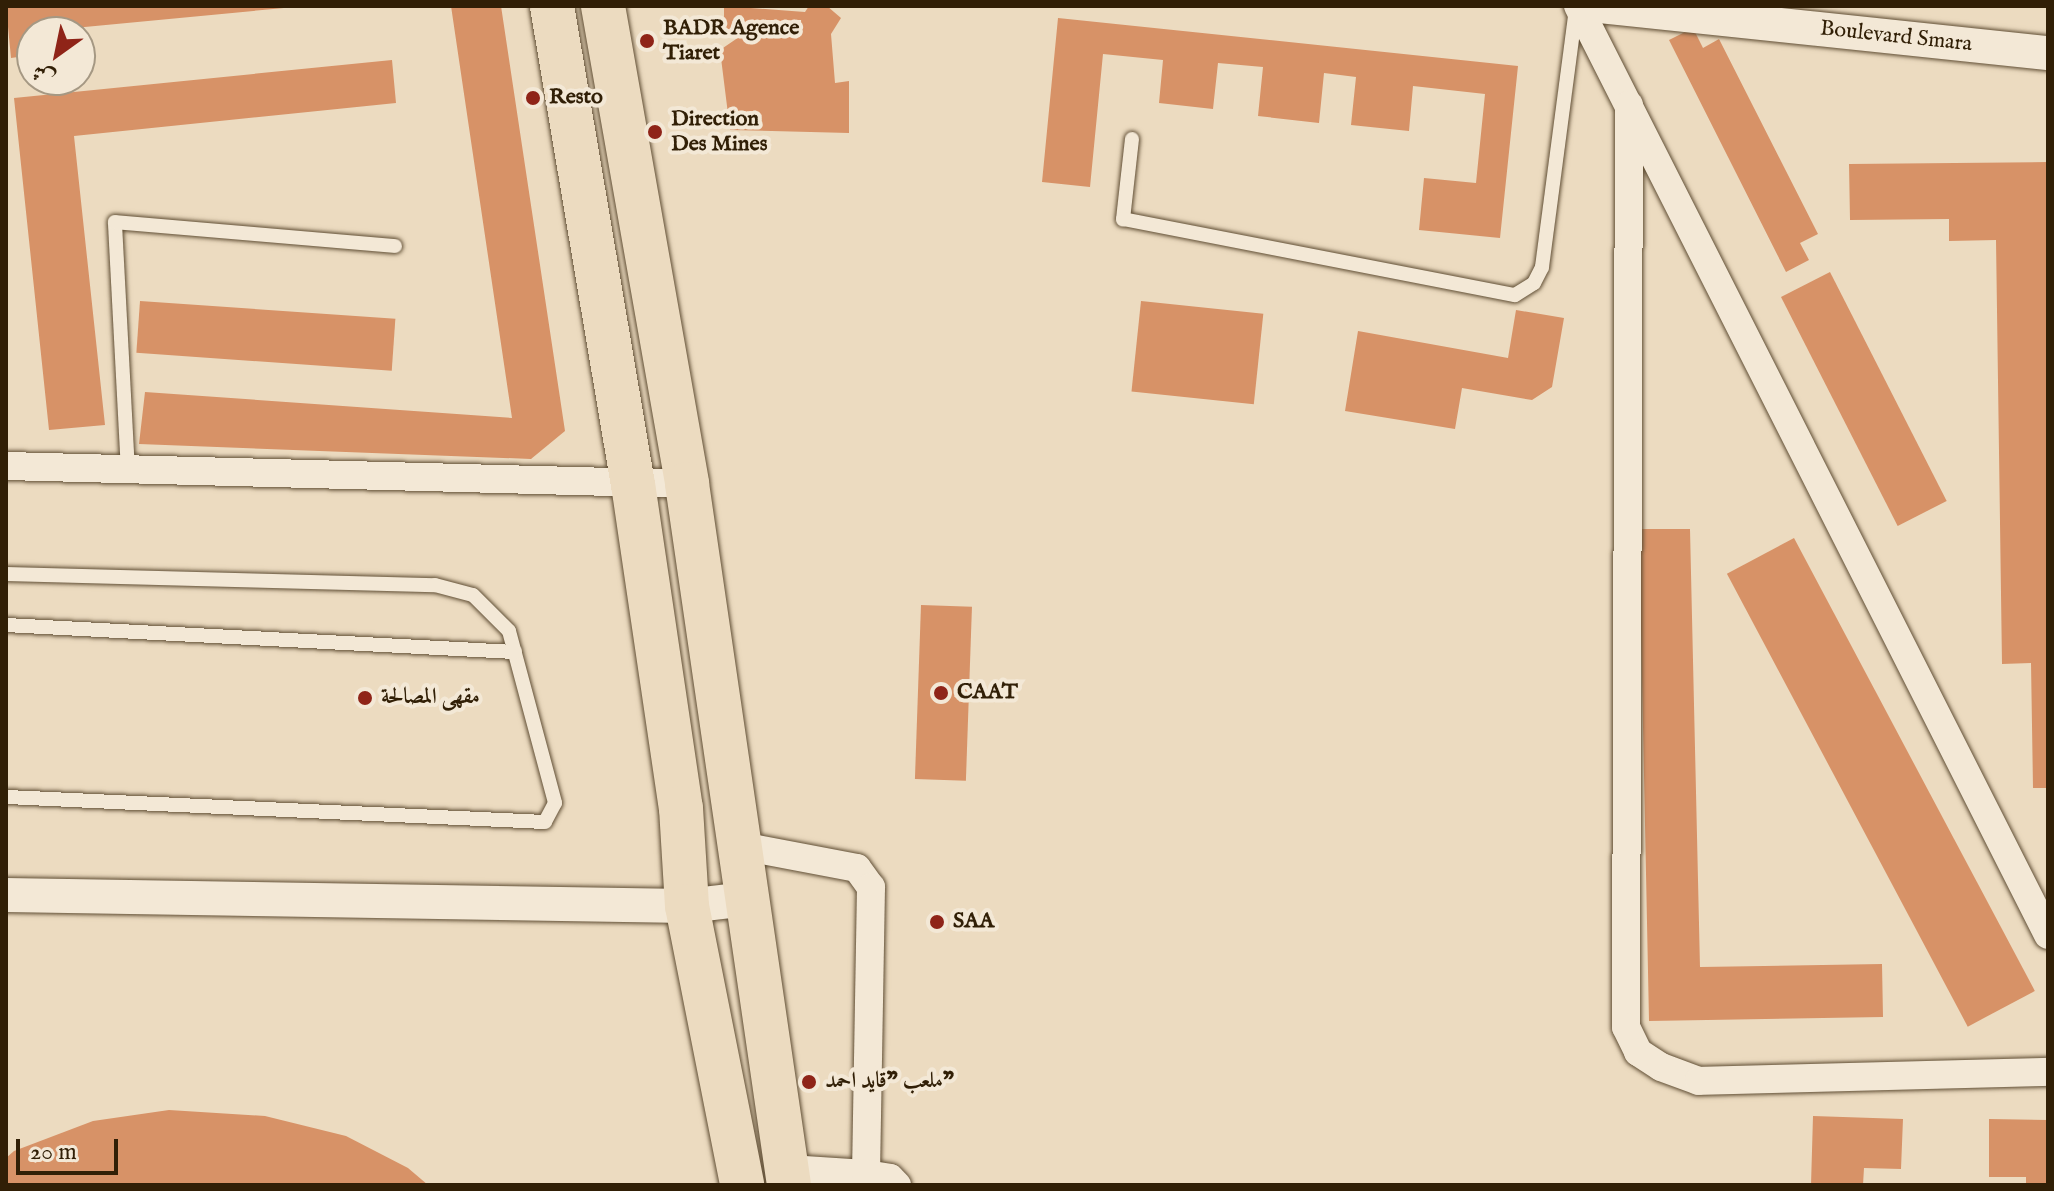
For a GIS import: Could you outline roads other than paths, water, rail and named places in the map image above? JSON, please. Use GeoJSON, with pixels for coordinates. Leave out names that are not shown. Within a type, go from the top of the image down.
{"type":"FeatureCollection","features":[{"type":"Feature","properties":{"kind":"main road"},"geometry":{"type":"LineString","coordinates":[[552,6],[633,484],[681,808],[687,906],[742,1185]]}},
{"type":"Feature","properties":{"kind":"main road"},"geometry":{"type":"LineString","coordinates":[[603,6],[687,484],[789,1177]]}},
{"type":"Feature","properties":{"kind":"street"},"geometry":{"type":"LineString","coordinates":[[1577,6],[2048,935]]}},
{"type":"Feature","properties":{"kind":"street","name":"Boulevard Smara"},"geometry":{"type":"LineString","coordinates":[[1600,6],[2048,53]]}},
{"type":"Feature","properties":{"kind":"street"},"geometry":{"type":"LineString","coordinates":[[1629,105],[1626,1027],[1638,1052],[1699,1081],[2048,1072]]}},
{"type":"Feature","properties":{"kind":"street"},"geometry":{"type":"LineString","coordinates":[[6,466],[128,473],[687,484]]}},
{"type":"Feature","properties":{"kind":"street"},"geometry":{"type":"LineString","coordinates":[[741,846],[857,868],[871,887],[866,1174]]}},
{"type":"Feature","properties":{"kind":"street"},"geometry":{"type":"LineString","coordinates":[[6,895],[687,906],[747,899]]}},
{"type":"Feature","properties":{"kind":"street"},"geometry":{"type":"LineString","coordinates":[[789,1177],[866,1174],[890,1178],[897,1185]]}},
{"type":"Feature","properties":{"kind":"lane"},"geometry":{"type":"LineString","coordinates":[[1132,139],[1123,219],[1515,295],[1534,283],[1542,267],[1577,6]]}},
{"type":"Feature","properties":{"kind":"lane"},"geometry":{"type":"LineString","coordinates":[[128,473],[115,222],[395,246]]}},
{"type":"Feature","properties":{"kind":"lane"},"geometry":{"type":"LineString","coordinates":[[6,574],[435,585],[473,595],[509,631],[555,803],[545,822],[6,797]]}},
{"type":"Feature","properties":{"kind":"lane"},"geometry":{"type":"LineString","coordinates":[[6,625],[515,652]]}},
{"type":"Feature","properties":{"kind":"place","name":"BADR Agence Tiaret"},"geometry":{"type":"Point","coordinates":[647,41]}},
{"type":"Feature","properties":{"kind":"place","name":"Resto"},"geometry":{"type":"Point","coordinates":[533,98]}},
{"type":"Feature","properties":{"kind":"place","name":"Direction Des Mines"},"geometry":{"type":"Point","coordinates":[655,132]}},
{"type":"Feature","properties":{"kind":"place","name":"CAAT"},"geometry":{"type":"Point","coordinates":[941,693]}},
{"type":"Feature","properties":{"kind":"place","name":"مقهى المصالحة"},"geometry":{"type":"Point","coordinates":[365,698]}},
{"type":"Feature","properties":{"kind":"place","name":"SAA"},"geometry":{"type":"Point","coordinates":[937,922]}},
{"type":"Feature","properties":{"kind":"place","name":"ملعب \"قايد احمد\""},"geometry":{"type":"Point","coordinates":[809,1082]}}]}
